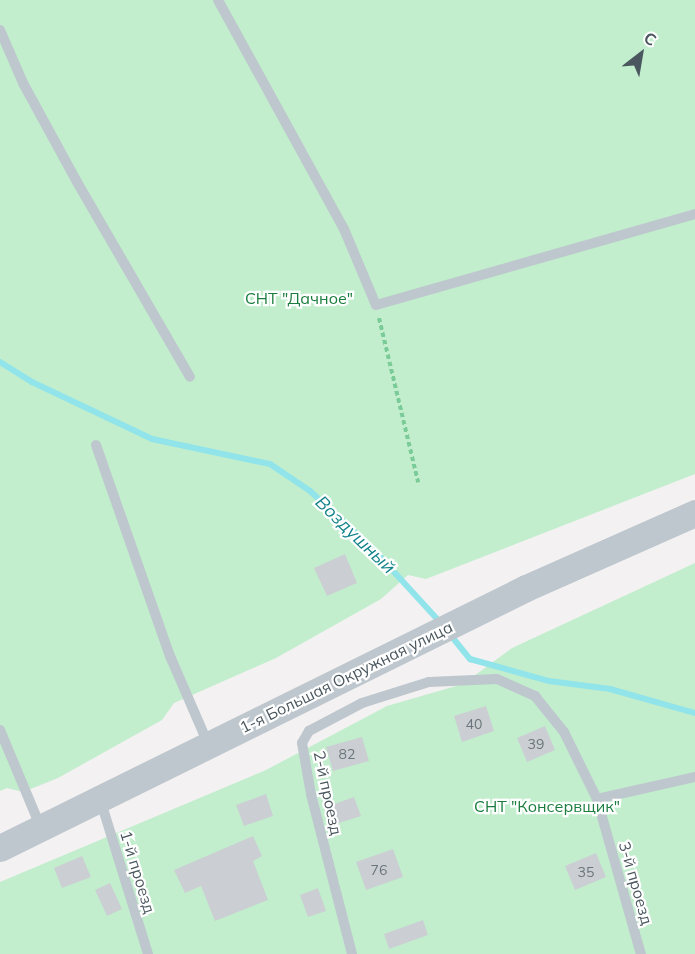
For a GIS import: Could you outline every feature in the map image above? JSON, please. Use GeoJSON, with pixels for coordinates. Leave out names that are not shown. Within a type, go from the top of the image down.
{"type":"FeatureCollection","features":[{"type":"Feature","properties":{"kind":"street","name":"1-я Большая Окружная улица"},"geometry":{"type":"LineString","coordinates":[[0,848],[526,588],[695,513]]}},
{"type":"Feature","properties":{"kind":"lane"},"geometry":{"type":"LineString","coordinates":[[218,0],[344,229],[376,305],[695,214]]}},
{"type":"Feature","properties":{"kind":"lane"},"geometry":{"type":"LineString","coordinates":[[0,30],[77,182],[190,377]]}},
{"type":"Feature","properties":{"kind":"lane"},"geometry":{"type":"LineString","coordinates":[[96,445],[170,656],[208,744]]}},
{"type":"Feature","properties":{"kind":"lane","name":"3-й проезд"},"geometry":{"type":"LineString","coordinates":[[429,682],[496,679],[535,696],[564,732],[597,799],[640,954]]}},
{"type":"Feature","properties":{"kind":"lane","name":"2-й проезд"},"geometry":{"type":"LineString","coordinates":[[352,954],[310,794],[303,743],[309,731],[362,703],[429,682]]}},
{"type":"Feature","properties":{"kind":"lane"},"geometry":{"type":"LineString","coordinates":[[0,730],[41,828]]}},
{"type":"Feature","properties":{"kind":"lane"},"geometry":{"type":"LineString","coordinates":[[597,799],[695,777]]}},
{"type":"Feature","properties":{"kind":"lane","name":"1-й проезд"},"geometry":{"type":"LineString","coordinates":[[100,799],[148,954]]}},
{"type":"Feature","properties":{"kind":"path"},"geometry":{"type":"LineString","coordinates":[[376,305],[417,482]]}},
{"type":"Feature","properties":{"kind":"green space","name":"СНТ \"Дачное\""},"geometry":{"type":"Polygon","coordinates":[[[0,0],[695,0],[695,474],[426,579],[408,575],[381,599],[276,658],[174,703],[162,720],[58,778],[23,792],[7,788],[0,791],[0,0]]]}},
{"type":"Feature","properties":{"kind":"green space","name":"СНТ \"Консервщик\""},"geometry":{"type":"Polygon","coordinates":[[[695,563],[695,954],[0,954],[0,882],[266,770],[387,706],[463,684],[512,648],[695,563]]]}},
{"type":"Feature","properties":{"kind":"building"},"geometry":{"type":"Polygon","coordinates":[[[345,554],[357,583],[327,596],[314,568],[345,554]]]}},
{"type":"Feature","properties":{"kind":"building"},"geometry":{"type":"Polygon","coordinates":[[[486,706],[494,731],[462,742],[454,716],[486,706]]]}},
{"type":"Feature","properties":{"kind":"building"},"geometry":{"type":"Polygon","coordinates":[[[545,726],[555,750],[527,762],[517,738],[545,726]]]}},
{"type":"Feature","properties":{"kind":"building"},"geometry":{"type":"Polygon","coordinates":[[[362,737],[369,761],[333,771],[326,747],[362,737]]]}},
{"type":"Feature","properties":{"kind":"building"},"geometry":{"type":"Polygon","coordinates":[[[266,794],[273,816],[244,826],[236,805],[266,794]]]}},
{"type":"Feature","properties":{"kind":"building"},"geometry":{"type":"Polygon","coordinates":[[[354,797],[361,816],[336,824],[329,806],[354,797]]]}},
{"type":"Feature","properties":{"kind":"building"},"geometry":{"type":"Polygon","coordinates":[[[253,836],[262,856],[253,861],[268,900],[215,921],[201,886],[185,893],[174,870],[253,836]]]}},
{"type":"Feature","properties":{"kind":"building"},"geometry":{"type":"Polygon","coordinates":[[[393,849],[403,877],[366,890],[356,862],[393,849]]]}},
{"type":"Feature","properties":{"kind":"building"},"geometry":{"type":"Polygon","coordinates":[[[596,853],[606,877],[575,890],[565,866],[596,853]]]}},
{"type":"Feature","properties":{"kind":"building"},"geometry":{"type":"Polygon","coordinates":[[[82,856],[91,877],[62,888],[54,868],[82,856]]]}},
{"type":"Feature","properties":{"kind":"building"},"geometry":{"type":"Polygon","coordinates":[[[110,883],[122,909],[107,916],[95,890],[110,883]]]}},
{"type":"Feature","properties":{"kind":"building"},"geometry":{"type":"Polygon","coordinates":[[[318,888],[326,911],[308,917],[300,895],[318,888]]]}},
{"type":"Feature","properties":{"kind":"building"},"geometry":{"type":"Polygon","coordinates":[[[423,920],[428,935],[389,949],[384,934],[423,920]]]}},
{"type":"Feature","properties":{"kind":"waterway","name":"Воздушный"},"geometry":{"type":"LineString","coordinates":[[0,362],[32,382],[152,439],[270,464],[310,491],[373,549],[440,622]]}},
{"type":"Feature","properties":{"kind":"waterway","name":"Воздушный"},"geometry":{"type":"LineString","coordinates":[[448,632],[470,659],[549,681],[610,689],[695,713]]}}]}
